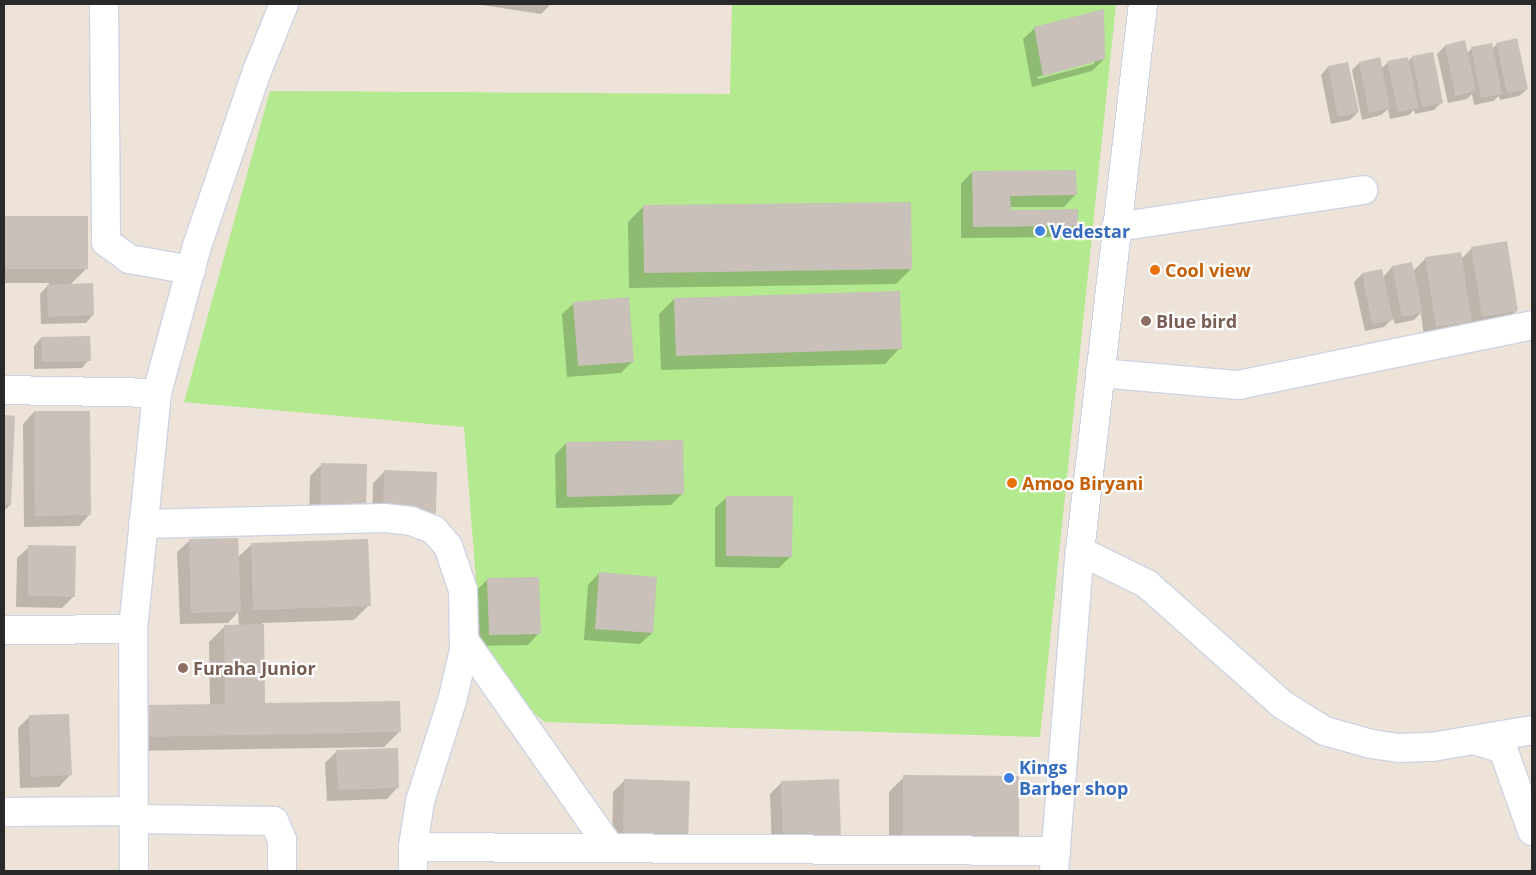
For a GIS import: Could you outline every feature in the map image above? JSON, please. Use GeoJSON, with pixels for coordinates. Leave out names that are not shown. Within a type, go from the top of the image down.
{"type":"FeatureCollection","features":[{"type":"Feature","properties":{"kind":"street"},"geometry":{"type":"LineString","coordinates":[[104,4],[106,242],[129,259],[191,270]]}},
{"type":"Feature","properties":{"kind":"street"},"geometry":{"type":"LineString","coordinates":[[134,871],[133,629],[156,393],[191,270],[257,72],[284,4]]}},
{"type":"Feature","properties":{"kind":"street"},"geometry":{"type":"LineString","coordinates":[[143,524],[384,518],[411,521],[434,530],[448,546],[463,590],[464,640],[452,701],[420,801],[413,859],[610,848],[1055,861],[1080,551],[1143,4]]}},
{"type":"Feature","properties":{"kind":"street"},"geometry":{"type":"LineString","coordinates":[[1116,227],[1363,190]]}},
{"type":"Feature","properties":{"kind":"street"},"geometry":{"type":"LineString","coordinates":[[1100,373],[1238,385],[1532,325]]}},
{"type":"Feature","properties":{"kind":"street"},"geometry":{"type":"LineString","coordinates":[[4,390],[156,393]]}},
{"type":"Feature","properties":{"kind":"street"},"geometry":{"type":"LineString","coordinates":[[1080,551],[1147,584],[1283,705],[1325,731],[1371,744],[1398,748],[1432,747],[1532,730]]}},
{"type":"Feature","properties":{"kind":"street"},"geometry":{"type":"LineString","coordinates":[[4,630],[133,629]]}},
{"type":"Feature","properties":{"kind":"street"},"geometry":{"type":"LineString","coordinates":[[464,640],[610,848]]}},
{"type":"Feature","properties":{"kind":"street"},"geometry":{"type":"LineString","coordinates":[[1474,740],[1503,749],[1532,832]]}},
{"type":"Feature","properties":{"kind":"street"},"geometry":{"type":"LineString","coordinates":[[4,812],[274,821],[282,840],[282,871]]}},
{"type":"Feature","properties":{"kind":"green space"},"geometry":{"type":"Polygon","coordinates":[[[732,4],[1116,4],[1040,737],[545,722],[483,670],[464,427],[184,402],[270,91],[730,94],[732,4]]]}},
{"type":"Feature","properties":{"kind":"building"},"geometry":{"type":"Polygon","coordinates":[[[1104,9],[1105,59],[1043,76],[1034,27],[1104,9]]]}},
{"type":"Feature","properties":{"kind":"building"},"geometry":{"type":"Polygon","coordinates":[[[1517,38],[1528,89],[1507,93],[1496,43],[1517,38]]]}},
{"type":"Feature","properties":{"kind":"building"},"geometry":{"type":"Polygon","coordinates":[[[1465,40],[1476,91],[1455,96],[1445,45],[1465,40]]]}},
{"type":"Feature","properties":{"kind":"building"},"geometry":{"type":"Polygon","coordinates":[[[1492,43],[1502,94],[1481,98],[1471,47],[1492,43]]]}},
{"type":"Feature","properties":{"kind":"building"},"geometry":{"type":"Polygon","coordinates":[[[1433,52],[1443,103],[1422,107],[1412,56],[1433,52]]]}},
{"type":"Feature","properties":{"kind":"building"},"geometry":{"type":"Polygon","coordinates":[[[1380,57],[1390,108],[1369,113],[1359,62],[1380,57]]]}},
{"type":"Feature","properties":{"kind":"building"},"geometry":{"type":"Polygon","coordinates":[[[1408,57],[1419,108],[1398,112],[1387,61],[1408,57]]]}},
{"type":"Feature","properties":{"kind":"building"},"geometry":{"type":"Polygon","coordinates":[[[1348,62],[1359,112],[1338,117],[1328,66],[1348,62]]]}},
{"type":"Feature","properties":{"kind":"building"},"geometry":{"type":"Polygon","coordinates":[[[1076,170],[1077,195],[1010,196],[1011,210],[1078,209],[1078,226],[973,227],[972,171],[1076,170]]]}},
{"type":"Feature","properties":{"kind":"building"},"geometry":{"type":"Polygon","coordinates":[[[911,202],[912,269],[644,273],[643,205],[911,202]]]}},
{"type":"Feature","properties":{"kind":"building"},"geometry":{"type":"Polygon","coordinates":[[[4,216],[88,216],[88,269],[4,269],[4,216]]]}},
{"type":"Feature","properties":{"kind":"building"},"geometry":{"type":"Polygon","coordinates":[[[1507,241],[1518,311],[1482,317],[1471,247],[1507,241]]]}},
{"type":"Feature","properties":{"kind":"building"},"geometry":{"type":"Polygon","coordinates":[[[1461,252],[1472,322],[1436,327],[1425,257],[1461,252]]]}},
{"type":"Feature","properties":{"kind":"building"},"geometry":{"type":"Polygon","coordinates":[[[1412,262],[1423,313],[1402,317],[1392,266],[1412,262]]]}},
{"type":"Feature","properties":{"kind":"building"},"geometry":{"type":"Polygon","coordinates":[[[1382,269],[1393,320],[1372,324],[1362,273],[1382,269]]]}},
{"type":"Feature","properties":{"kind":"building"},"geometry":{"type":"Polygon","coordinates":[[[93,283],[94,315],[48,317],[47,285],[93,283]]]}},
{"type":"Feature","properties":{"kind":"building"},"geometry":{"type":"Polygon","coordinates":[[[900,291],[902,349],[676,356],[674,298],[900,291]]]}},
{"type":"Feature","properties":{"kind":"building"},"geometry":{"type":"Polygon","coordinates":[[[629,297],[634,362],[578,366],[573,302],[629,297]]]}},
{"type":"Feature","properties":{"kind":"building"},"geometry":{"type":"Polygon","coordinates":[[[90,336],[91,361],[42,362],[41,337],[90,336]]]}},
{"type":"Feature","properties":{"kind":"building"},"geometry":{"type":"Polygon","coordinates":[[[34,411],[90,411],[91,515],[35,516],[34,411]]]}},
{"type":"Feature","properties":{"kind":"building"},"geometry":{"type":"Polygon","coordinates":[[[4,415],[15,416],[11,505],[4,505],[4,415]]]}},
{"type":"Feature","properties":{"kind":"building"},"geometry":{"type":"Polygon","coordinates":[[[683,440],[684,494],[567,497],[566,442],[683,440]]]}},
{"type":"Feature","properties":{"kind":"building"},"geometry":{"type":"Polygon","coordinates":[[[321,463],[367,464],[366,515],[321,514],[321,463]]]}},
{"type":"Feature","properties":{"kind":"building"},"geometry":{"type":"Polygon","coordinates":[[[384,470],[437,472],[436,513],[383,512],[384,470]]]}},
{"type":"Feature","properties":{"kind":"building"},"geometry":{"type":"Polygon","coordinates":[[[726,496],[793,496],[792,557],[726,556],[726,496]]]}},
{"type":"Feature","properties":{"kind":"building"},"geometry":{"type":"Polygon","coordinates":[[[238,538],[241,612],[191,613],[189,539],[238,538]]]}},
{"type":"Feature","properties":{"kind":"building"},"geometry":{"type":"Polygon","coordinates":[[[368,539],[371,606],[253,610],[251,543],[368,539]]]}},
{"type":"Feature","properties":{"kind":"building"},"geometry":{"type":"Polygon","coordinates":[[[28,545],[76,546],[75,597],[28,596],[28,545]]]}},
{"type":"Feature","properties":{"kind":"building"},"geometry":{"type":"Polygon","coordinates":[[[599,572],[657,577],[653,633],[595,629],[599,572]]]}},
{"type":"Feature","properties":{"kind":"building"},"geometry":{"type":"Polygon","coordinates":[[[539,577],[541,634],[489,635],[487,578],[539,577]]]}},
{"type":"Feature","properties":{"kind":"building"},"geometry":{"type":"Polygon","coordinates":[[[264,624],[265,703],[400,701],[401,732],[146,737],[145,705],[225,704],[224,625],[264,624]]]}},
{"type":"Feature","properties":{"kind":"building"},"geometry":{"type":"Polygon","coordinates":[[[69,714],[72,775],[31,777],[29,715],[69,714]]]}},
{"type":"Feature","properties":{"kind":"building"},"geometry":{"type":"Polygon","coordinates":[[[398,748],[399,788],[338,790],[336,750],[398,748]]]}},
{"type":"Feature","properties":{"kind":"building"},"geometry":{"type":"Polygon","coordinates":[[[903,775],[1019,776],[1019,840],[903,841],[903,775]]]}},
{"type":"Feature","properties":{"kind":"building"},"geometry":{"type":"Polygon","coordinates":[[[624,779],[690,781],[688,840],[623,838],[624,779]]]}},
{"type":"Feature","properties":{"kind":"building"},"geometry":{"type":"Polygon","coordinates":[[[839,779],[841,839],[783,841],[781,781],[839,779]]]}},
{"type":"Feature","properties":{"kind":"place","name":"Vedestar"},"geometry":{"type":"Point","coordinates":[1040,231]}},
{"type":"Feature","properties":{"kind":"place","name":"Cool view"},"geometry":{"type":"Point","coordinates":[1155,270]}},
{"type":"Feature","properties":{"kind":"place","name":"Blue bird"},"geometry":{"type":"Point","coordinates":[1146,321]}},
{"type":"Feature","properties":{"kind":"place","name":"Amoo Biryani"},"geometry":{"type":"Point","coordinates":[1012,483]}},
{"type":"Feature","properties":{"kind":"place","name":"Furaha Junior"},"geometry":{"type":"Point","coordinates":[183,668]}},
{"type":"Feature","properties":{"kind":"place","name":"Kings Barber shop"},"geometry":{"type":"Point","coordinates":[1009,778]}}]}
